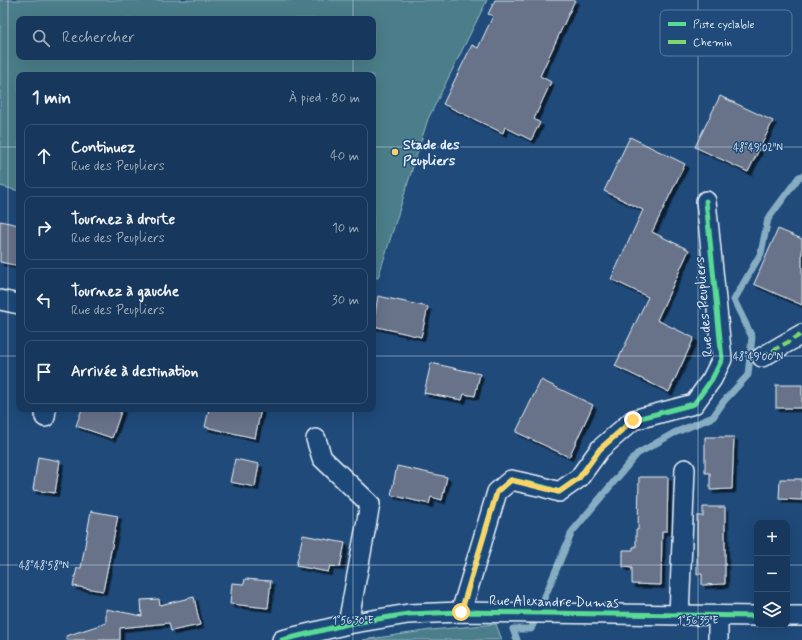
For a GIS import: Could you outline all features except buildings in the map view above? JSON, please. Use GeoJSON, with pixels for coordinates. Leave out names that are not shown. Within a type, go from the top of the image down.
{"type":"FeatureCollection","features":[{"type":"Feature","properties":{"kind":"street","name":"Rue des Peupliers"},"geometry":{"type":"LineString","coordinates":[[461,612],[497,492],[511,480],[559,492],[579,478],[600,449],[633,420],[694,404],[712,379],[722,359],[706,200]]}},
{"type":"Feature","properties":{"kind":"street"},"geometry":{"type":"LineString","coordinates":[[0,300],[16,303]]}},
{"type":"Feature","properties":{"kind":"street"},"geometry":{"type":"LineString","coordinates":[[762,357],[802,334]]}},
{"type":"Feature","properties":{"kind":"street"},"geometry":{"type":"LineString","coordinates":[[316,439],[322,458],[370,504],[348,624]]}},
{"type":"Feature","properties":{"kind":"street"},"geometry":{"type":"LineString","coordinates":[[679,615],[684,468]]}},
{"type":"Feature","properties":{"kind":"street","name":"Rue Alexandre Dumas"},"geometry":{"type":"LineString","coordinates":[[282,640],[348,624],[408,614],[461,612],[754,616]]}},
{"type":"Feature","properties":{"kind":"street"},"geometry":{"type":"LineString","coordinates":[[718,616],[718,640]]}},
{"type":"Feature","properties":{"kind":"street"},"geometry":{"type":"LineString","coordinates":[[790,616],[802,616]]}},
{"type":"Feature","properties":{"kind":"green space","name":"Stade des Peupliers"},"geometry":{"type":"Polygon","coordinates":[[[0,0],[487,0],[428,119],[378,278],[376,278],[376,72],[16,72],[16,190],[0,186],[0,0]]]}},
{"type":"Feature","properties":{"kind":"green space"},"geometry":{"type":"Polygon","coordinates":[[[496,624],[502,640],[363,640],[431,630],[496,624]]]}},
{"type":"Feature","properties":{"kind":"waterway"},"geometry":{"type":"LineString","coordinates":[[543,601],[572,532],[637,454],[674,433],[713,417],[724,401],[748,375],[752,337],[734,300],[761,253],[768,219],[799,177],[802,176]]}},
{"type":"Feature","properties":{"kind":"waterway"},"geometry":{"type":"LineString","coordinates":[[517,640],[513,629],[531,629],[534,622]]}},
{"type":"Feature","properties":{"kind":"marked path"},"geometry":{"type":"LineString","coordinates":[[762,357],[802,334]]}},
{"type":"Feature","properties":{"kind":"cycle path"},"geometry":{"type":"LineString","coordinates":[[461,612],[497,492],[511,480],[559,492],[579,478],[600,449],[633,420],[694,404],[712,379],[722,359],[706,201]]}},
{"type":"Feature","properties":{"kind":"cycle path"},"geometry":{"type":"LineString","coordinates":[[282,640],[348,624],[408,614],[461,612],[754,616]]}},
{"type":"Feature","properties":{"kind":"place","name":"Stade des Peupliers"},"geometry":{"type":"Point","coordinates":[395,152]}},
{"type":"Feature","properties":{"kind":"route"},"geometry":{"type":"LineString","coordinates":[[461,612],[497,492],[511,480],[559,492],[579,478],[600,449],[633,420]]}}]}
